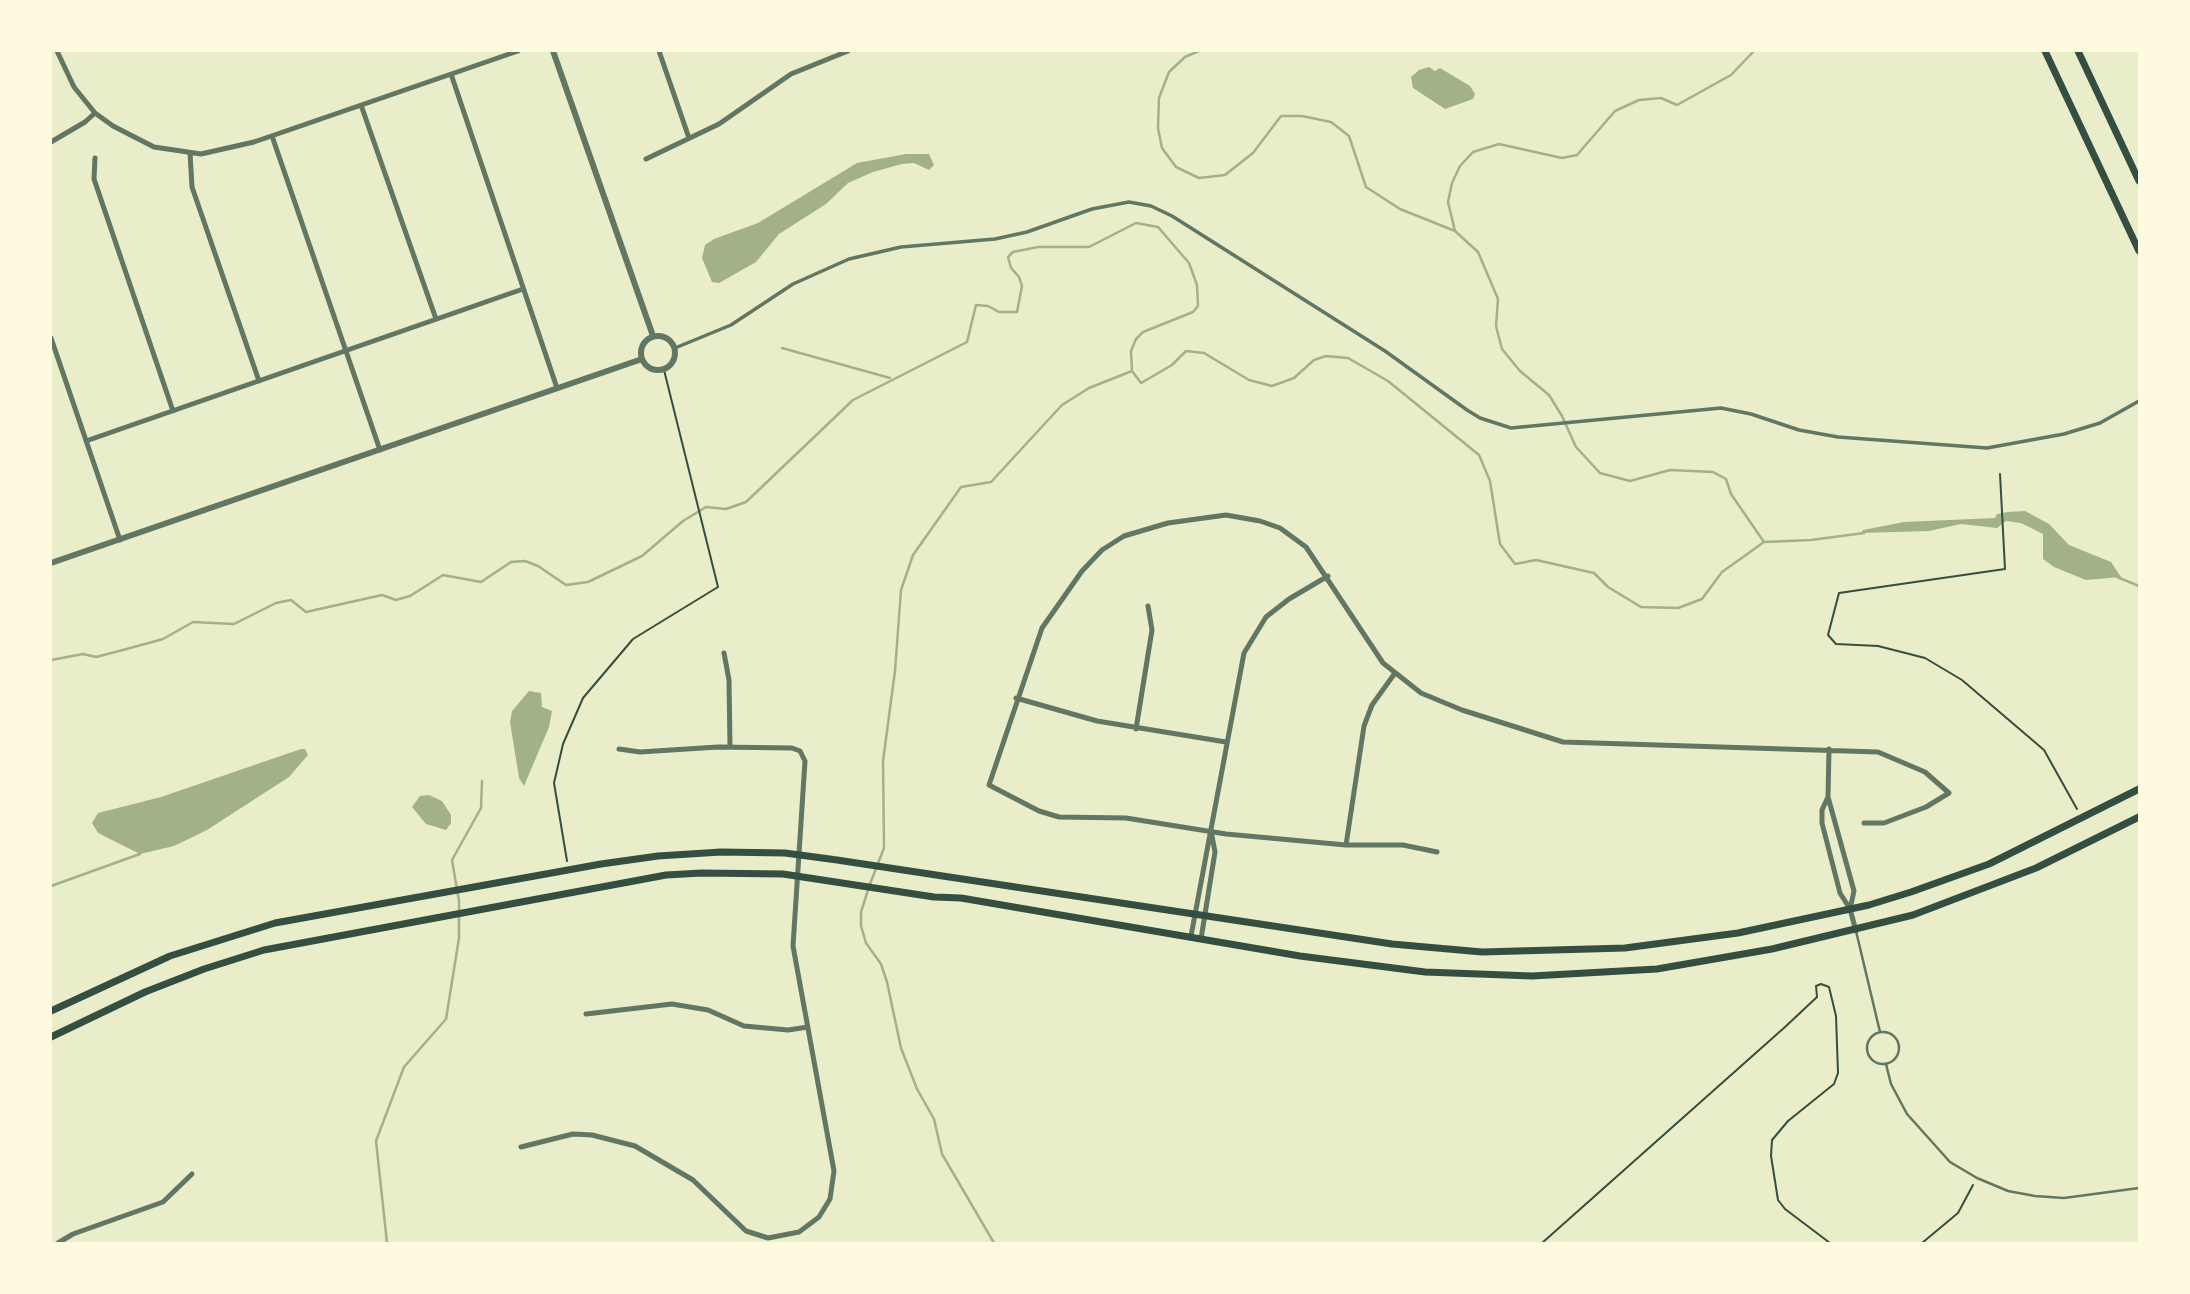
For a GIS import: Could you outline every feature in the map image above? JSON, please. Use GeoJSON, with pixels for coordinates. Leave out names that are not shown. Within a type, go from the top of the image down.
{"type":"FeatureCollection","features":[{"type":"Feature","properties":{"kind":"main road"},"geometry":{"type":"LineString","coordinates":[[2045,51],[2139,251]]}},
{"type":"Feature","properties":{"kind":"main road"},"geometry":{"type":"LineString","coordinates":[[2078,51],[2139,181]]}},
{"type":"Feature","properties":{"kind":"main road"},"geometry":{"type":"LineString","coordinates":[[51,1011],[170,956],[239,932],[568,869],[671,855],[721,852],[799,855],[837,860],[1392,944],[1534,952],[1682,942],[1850,909],[1989,864],[2139,789]]}},
{"type":"Feature","properties":{"kind":"main road"},"geometry":{"type":"LineString","coordinates":[[51,1037],[204,968],[295,943],[666,875],[732,873],[798,877],[961,898],[1362,965],[1425,972],[1532,976],[1657,969],[1856,931],[1975,894],[2070,853],[2139,817]]}},
{"type":"Feature","properties":{"kind":"street"},"geometry":{"type":"LineString","coordinates":[[57,51],[64,70],[94,113],[132,138],[154,147],[190,153],[223,152],[518,51]]}},
{"type":"Feature","properties":{"kind":"street"},"geometry":{"type":"LineString","coordinates":[[553,51],[653,336]]}},
{"type":"Feature","properties":{"kind":"street"},"geometry":{"type":"LineString","coordinates":[[659,51],[689,138]]}},
{"type":"Feature","properties":{"kind":"street"},"geometry":{"type":"LineString","coordinates":[[646,159],[719,124],[791,74],[839,52],[848,51]]}},
{"type":"Feature","properties":{"kind":"street"},"geometry":{"type":"LineString","coordinates":[[450,74],[557,388]]}},
{"type":"Feature","properties":{"kind":"street"},"geometry":{"type":"LineString","coordinates":[[361,105],[436,319]]}},
{"type":"Feature","properties":{"kind":"street"},"geometry":{"type":"LineString","coordinates":[[51,142],[85,122],[94,113]]}},
{"type":"Feature","properties":{"kind":"street"},"geometry":{"type":"LineString","coordinates":[[272,136],[380,450]]}},
{"type":"Feature","properties":{"kind":"street"},"geometry":{"type":"LineString","coordinates":[[190,153],[192,187],[259,381]]}},
{"type":"Feature","properties":{"kind":"street"},"geometry":{"type":"LineString","coordinates":[[95,158],[94,179],[173,411]]}},
{"type":"Feature","properties":{"kind":"street"},"geometry":{"type":"LineString","coordinates":[[675,348],[731,325],[793,284],[849,259],[901,247],[995,239],[1027,232],[1092,209],[1118,203],[1141,203],[1172,216],[1298,295],[1480,418],[1511,428],[1536,428],[1721,408],[1751,414],[1799,430],[1838,437],[1987,448],[2064,434],[2100,424],[2139,401]]}},
{"type":"Feature","properties":{"kind":"street"},"geometry":{"type":"LineString","coordinates":[[86,441],[523,289]]}},
{"type":"Feature","properties":{"kind":"street"},"geometry":{"type":"LineString","coordinates":[[653,336],[667,337],[675,348],[672,363],[664,370],[653,370],[642,359],[643,345],[653,336]]}},
{"type":"Feature","properties":{"kind":"street"},"geometry":{"type":"LineString","coordinates":[[51,338],[120,540]]}},
{"type":"Feature","properties":{"kind":"street"},"geometry":{"type":"LineString","coordinates":[[51,563],[642,359]]}},
{"type":"Feature","properties":{"kind":"street"},"geometry":{"type":"LineString","coordinates":[[1437,852],[1403,845],[1346,845],[1211,832],[1126,818],[1059,817],[1039,811],[989,785],[1016,698],[1042,628],[1061,598],[1102,551],[1124,536],[1168,523],[1238,516],[1280,528],[1295,537],[1328,576],[1372,647],[1395,673],[1421,693],[1563,742],[1878,752],[1925,772],[1949,793],[1934,803],[1884,823],[1864,823]]}},
{"type":"Feature","properties":{"kind":"street"},"geometry":{"type":"LineString","coordinates":[[1191,936],[1240,665],[1253,634],[1266,617],[1289,598],[1328,576]]}},
{"type":"Feature","properties":{"kind":"street"},"geometry":{"type":"LineString","coordinates":[[1136,729],[1152,630],[1148,606]]}},
{"type":"Feature","properties":{"kind":"street"},"geometry":{"type":"LineString","coordinates":[[723,653],[729,680],[730,747]]}},
{"type":"Feature","properties":{"kind":"street"},"geometry":{"type":"LineString","coordinates":[[1346,845],[1364,726],[1372,705],[1395,673]]}},
{"type":"Feature","properties":{"kind":"street"},"geometry":{"type":"LineString","coordinates":[[1016,698],[1070,715],[1136,729],[1226,742]]}},
{"type":"Feature","properties":{"kind":"street"},"geometry":{"type":"LineString","coordinates":[[521,1147],[573,1134],[617,1140],[652,1155],[693,1180],[746,1231],[776,1238],[799,1232],[825,1210],[830,1199],[834,1171],[793,946],[805,761],[800,751],[782,747],[640,752],[619,749]]}},
{"type":"Feature","properties":{"kind":"street"},"geometry":{"type":"LineString","coordinates":[[1829,749],[1828,797],[1854,891],[1850,909]]}},
{"type":"Feature","properties":{"kind":"street"},"geometry":{"type":"LineString","coordinates":[[1828,797],[1822,810],[1822,823],[1840,893],[1850,909],[1856,931]]}},
{"type":"Feature","properties":{"kind":"street"},"geometry":{"type":"LineString","coordinates":[[1201,939],[1215,852],[1211,832]]}},
{"type":"Feature","properties":{"kind":"street"},"geometry":{"type":"LineString","coordinates":[[586,1014],[672,1004],[708,1010],[744,1026],[788,1030],[808,1027]]}},
{"type":"Feature","properties":{"kind":"street"},"geometry":{"type":"LineString","coordinates":[[58,1243],[73,1234],[163,1202],[192,1174]]}},
{"type":"Feature","properties":{"kind":"lane"},"geometry":{"type":"LineString","coordinates":[[1856,931],[1880,1032]]}},
{"type":"Feature","properties":{"kind":"lane"},"geometry":{"type":"LineString","coordinates":[[1880,1032],[1892,1034],[1899,1045],[1897,1057],[1886,1064]]}},
{"type":"Feature","properties":{"kind":"lane"},"geometry":{"type":"LineString","coordinates":[[1880,1032],[1868,1043],[1867,1051],[1871,1059],[1886,1064]]}},
{"type":"Feature","properties":{"kind":"lane"},"geometry":{"type":"LineString","coordinates":[[1886,1064],[1891,1084],[1907,1114],[1928,1141],[1950,1162],[1992,1185],[2035,1196],[2064,1198],[2139,1188]]}},
{"type":"Feature","properties":{"kind":"path"},"geometry":{"type":"LineString","coordinates":[[1322,51],[1342,51]]}},
{"type":"Feature","properties":{"kind":"path"},"geometry":{"type":"LineString","coordinates":[[568,869],[553,792],[563,744],[579,714],[583,698],[633,639],[718,587],[664,370]]}},
{"type":"Feature","properties":{"kind":"path"},"geometry":{"type":"LineString","coordinates":[[2000,474],[2005,569],[1839,593],[1828,635],[1836,644],[1890,648],[1936,663],[1962,680],[2051,758],[2082,819]]}},
{"type":"Feature","properties":{"kind":"path"},"geometry":{"type":"LineString","coordinates":[[1542,1243],[1785,1027],[1817,997],[1816,986],[1821,984],[1829,987],[1836,1016],[1839,1073],[1834,1084],[1788,1121],[1772,1139],[1771,1156],[1778,1200],[1785,1209],[1830,1243]]}},
{"type":"Feature","properties":{"kind":"path"},"geometry":{"type":"LineString","coordinates":[[1922,1243],[1958,1213],[1974,1183]]}},
{"type":"Feature","properties":{"kind":"shaded area"},"geometry":{"type":"Polygon","coordinates":[[[1429,67],[1435,71],[1440,68],[1470,86],[1475,94],[1473,99],[1445,109],[1413,88],[1411,77],[1419,70],[1429,67]]]}},
{"type":"Feature","properties":{"kind":"shaded area"},"geometry":{"type":"Polygon","coordinates":[[[906,154],[929,154],[934,165],[929,170],[914,163],[902,164],[848,183],[826,204],[779,234],[756,262],[719,283],[712,282],[702,258],[705,245],[714,239],[758,223],[857,163],[906,154]]]}},
{"type":"Feature","properties":{"kind":"shaded area"},"geometry":{"type":"Polygon","coordinates":[[[2025,511],[2049,524],[2069,545],[2111,562],[2121,577],[2086,580],[2054,567],[2043,559],[2043,534],[2021,523],[2006,521],[1997,528],[1961,524],[1929,531],[1861,533],[1863,530],[1904,522],[1995,518],[1997,514],[2025,511]]]}},
{"type":"Feature","properties":{"kind":"shaded area"},"geometry":{"type":"Polygon","coordinates":[[[529,691],[541,693],[542,707],[552,711],[549,727],[524,786],[519,778],[510,722],[512,711],[529,691]]]}},
{"type":"Feature","properties":{"kind":"shaded area"},"geometry":{"type":"Polygon","coordinates":[[[305,749],[308,755],[289,777],[207,830],[174,846],[140,854],[98,833],[92,823],[98,813],[161,797],[305,749]]]}},
{"type":"Feature","properties":{"kind":"shaded area"},"geometry":{"type":"Polygon","coordinates":[[[429,795],[442,801],[451,815],[451,823],[446,830],[426,824],[412,807],[420,796],[429,795]]]}},
{"type":"Feature","properties":{"kind":"waterway"},"geometry":{"type":"LineString","coordinates":[[1199,51],[1185,57],[1169,72],[1159,98],[1158,128],[1162,148],[1176,167],[1199,178],[1225,175],[1253,153],[1281,116],[1302,116],[1331,122],[1349,136],[1366,187],[1400,209],[1455,231],[1478,252],[1498,299],[1496,326],[1502,349],[1520,371],[1549,395],[1576,447],[1600,473],[1630,481],[1670,470],[1713,472],[1726,479],[1731,494],[1764,542],[1811,540],[1864,533]]}},
{"type":"Feature","properties":{"kind":"waterway"},"geometry":{"type":"LineString","coordinates":[[1455,231],[1448,202],[1452,183],[1460,166],[1473,152],[1499,144],[1562,158],[1577,155],[1615,111],[1639,100],[1661,98],[1677,105],[1731,75],[1754,51]]}},
{"type":"Feature","properties":{"kind":"waterway"},"geometry":{"type":"LineString","coordinates":[[51,660],[83,654],[96,657],[123,650],[163,639],[193,622],[234,624],[276,603],[291,600],[306,612],[382,595],[396,600],[410,596],[443,575],[481,582],[511,562],[525,561],[538,566],[566,585],[588,582],[642,556],[683,521],[706,507],[726,509],[746,502],[853,400],[967,342],[976,305],[988,306],[999,312],[1017,312],[1022,286],[1008,257],[1013,252],[1038,247],[1089,247],[1136,223],[1158,227],[1189,263],[1197,285],[1198,306],[1193,312],[1143,332],[1136,339],[1131,351],[1132,371],[1141,383],[1172,365],[1186,351],[1204,353],[1249,380],[1272,386],[1294,378],[1314,360],[1326,356],[1348,358],[1388,381],[1479,455],[1490,481],[1500,544],[1515,564],[1536,560],[1594,573],[1608,587],[1641,607],[1678,608],[1702,599],[1722,572],[1764,542]]}},
{"type":"Feature","properties":{"kind":"waterway"},"geometry":{"type":"LineString","coordinates":[[782,348],[890,378]]}},
{"type":"Feature","properties":{"kind":"waterway"},"geometry":{"type":"LineString","coordinates":[[870,884],[884,848],[883,761],[895,671],[901,590],[913,555],[961,487],[991,482],[1062,405],[1089,388],[1132,371]]}},
{"type":"Feature","properties":{"kind":"waterway"},"geometry":{"type":"LineString","coordinates":[[2117,577],[2139,586]]}},
{"type":"Feature","properties":{"kind":"waterway"},"geometry":{"type":"LineString","coordinates":[[387,1243],[376,1141],[404,1067],[446,1019],[459,938],[459,901],[452,860],[481,808],[482,781]]}},
{"type":"Feature","properties":{"kind":"waterway"},"geometry":{"type":"LineString","coordinates":[[51,886],[140,854]]}},
{"type":"Feature","properties":{"kind":"waterway"},"geometry":{"type":"LineString","coordinates":[[868,890],[861,912],[861,926],[866,943],[881,964],[887,982],[901,1048],[917,1089],[934,1119],[942,1154],[994,1243]]}}]}
